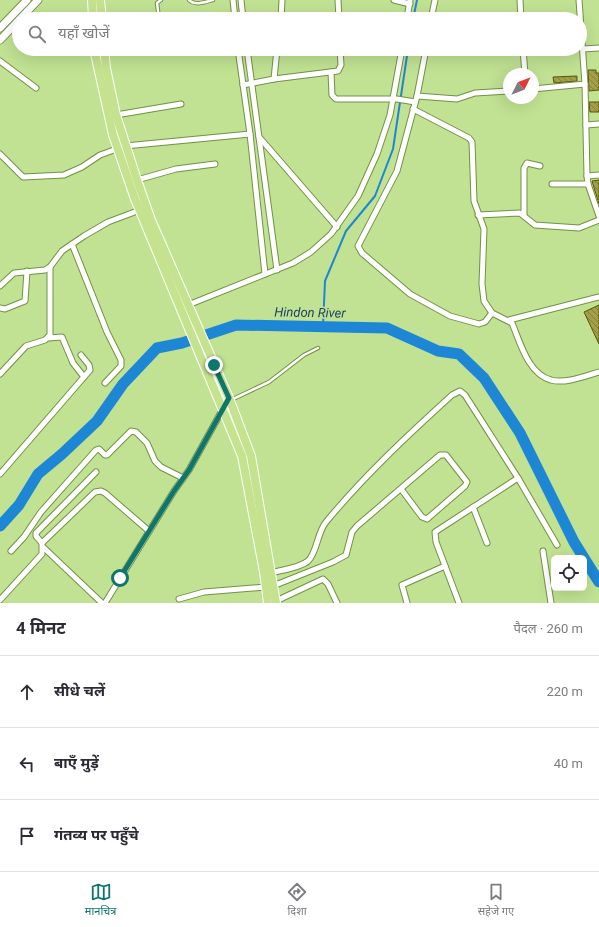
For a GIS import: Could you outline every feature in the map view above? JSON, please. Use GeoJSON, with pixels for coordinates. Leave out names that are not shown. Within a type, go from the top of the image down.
{"type":"FeatureCollection","features":[{"type":"Feature","properties":{"kind":"main road"},"geometry":{"type":"LineString","coordinates":[[15,12],[27,0]]}},
{"type":"Feature","properties":{"kind":"main road"},"geometry":{"type":"LineString","coordinates":[[27,12],[38,0]]}},
{"type":"Feature","properties":{"kind":"main road"},"geometry":{"type":"LineString","coordinates":[[92,0],[92,12]]}},
{"type":"Feature","properties":{"kind":"main road"},"geometry":{"type":"LineString","coordinates":[[100,0],[101,12]]}},
{"type":"Feature","properties":{"kind":"main road"},"geometry":{"type":"LineString","coordinates":[[0,28],[12,16]]}},
{"type":"Feature","properties":{"kind":"main road"},"geometry":{"type":"LineString","coordinates":[[0,40],[12,28]]}},
{"type":"Feature","properties":{"kind":"main road"},"geometry":{"type":"LineString","coordinates":[[96,56],[140,210],[153,231]]}},
{"type":"Feature","properties":{"kind":"main road"},"geometry":{"type":"LineString","coordinates":[[105,56],[121,147],[137,180],[153,231],[211,367],[224,408],[234,423],[251,456],[271,573],[270,586]]}},
{"type":"Feature","properties":{"kind":"main road"},"geometry":{"type":"LineString","coordinates":[[211,367],[230,399],[273,602]]}},
{"type":"Feature","properties":{"kind":"street"},"geometry":{"type":"LineString","coordinates":[[233,0],[234,12]]}},
{"type":"Feature","properties":{"kind":"street"},"geometry":{"type":"LineString","coordinates":[[241,0],[242,12]]}},
{"type":"Feature","properties":{"kind":"street"},"geometry":{"type":"LineString","coordinates":[[281,12],[282,0]]}},
{"type":"Feature","properties":{"kind":"street"},"geometry":{"type":"LineString","coordinates":[[338,0],[339,12]]}},
{"type":"Feature","properties":{"kind":"street"},"geometry":{"type":"LineString","coordinates":[[394,0],[410,2],[409,12]]}},
{"type":"Feature","properties":{"kind":"street"},"geometry":{"type":"LineString","coordinates":[[432,12],[435,0]]}},
{"type":"Feature","properties":{"kind":"street"},"geometry":{"type":"LineString","coordinates":[[520,0],[521,12]]}},
{"type":"Feature","properties":{"kind":"street"},"geometry":{"type":"LineString","coordinates":[[579,0],[580,12]]}},
{"type":"Feature","properties":{"kind":"street"},"geometry":{"type":"LineString","coordinates":[[587,49],[599,48]]}},
{"type":"Feature","properties":{"kind":"street"},"geometry":{"type":"LineString","coordinates":[[240,56],[248,84],[259,137],[271,272]]}},
{"type":"Feature","properties":{"kind":"street"},"geometry":{"type":"LineString","coordinates":[[247,56],[250,134],[271,272]]}},
{"type":"Feature","properties":{"kind":"street"},"geometry":{"type":"LineString","coordinates":[[274,79],[276,56]]}},
{"type":"Feature","properties":{"kind":"street"},"geometry":{"type":"LineString","coordinates":[[248,84],[274,79],[331,72],[340,69],[340,56]]}},
{"type":"Feature","properties":{"kind":"street"},"geometry":{"type":"LineString","coordinates":[[186,307],[271,272],[311,252],[336,227],[358,196],[386,130],[395,99],[401,56]]}},
{"type":"Feature","properties":{"kind":"street"},"geometry":{"type":"LineString","coordinates":[[425,56],[417,96],[413,102],[413,109],[397,171],[362,237],[358,246],[359,250],[410,294],[450,316],[479,324],[484,322],[492,313]]}},
{"type":"Feature","properties":{"kind":"street"},"geometry":{"type":"LineString","coordinates":[[524,56],[525,68]]}},
{"type":"Feature","properties":{"kind":"street"},"geometry":{"type":"LineString","coordinates":[[583,56],[587,176],[588,184],[597,206],[599,216]]}},
{"type":"Feature","properties":{"kind":"street"},"geometry":{"type":"LineString","coordinates":[[0,61],[36,88]]}},
{"type":"Feature","properties":{"kind":"street"},"geometry":{"type":"LineString","coordinates":[[331,72],[332,95],[336,99],[395,99],[413,102]]}},
{"type":"Feature","properties":{"kind":"street"},"geometry":{"type":"LineString","coordinates":[[539,88],[585,84]]}},
{"type":"Feature","properties":{"kind":"street"},"geometry":{"type":"LineString","coordinates":[[417,96],[458,99],[475,93],[503,91]]}},
{"type":"Feature","properties":{"kind":"street"},"geometry":{"type":"LineString","coordinates":[[116,115],[181,104]]}},
{"type":"Feature","properties":{"kind":"street"},"geometry":{"type":"LineString","coordinates":[[413,109],[469,138],[472,142],[474,201],[484,229],[482,284],[484,301],[492,313],[500,318],[509,320],[599,297]]}},
{"type":"Feature","properties":{"kind":"street"},"geometry":{"type":"LineString","coordinates":[[586,125],[599,124]]}},
{"type":"Feature","properties":{"kind":"street"},"geometry":{"type":"LineString","coordinates":[[0,154],[23,176],[64,175],[75,171],[100,155],[121,147],[250,134]]}},
{"type":"Feature","properties":{"kind":"street"},"geometry":{"type":"LineString","coordinates":[[259,137],[336,227]]}},
{"type":"Feature","properties":{"kind":"street"},"geometry":{"type":"LineString","coordinates":[[137,180],[176,169],[215,164]]}},
{"type":"Feature","properties":{"kind":"street"},"geometry":{"type":"LineString","coordinates":[[540,166],[524,165],[522,197],[524,215],[531,224],[579,228],[599,220]]}},
{"type":"Feature","properties":{"kind":"street"},"geometry":{"type":"LineString","coordinates":[[587,176],[599,175]]}},
{"type":"Feature","properties":{"kind":"street"},"geometry":{"type":"LineString","coordinates":[[552,184],[588,184]]}},
{"type":"Feature","properties":{"kind":"street"},"geometry":{"type":"LineString","coordinates":[[0,286],[14,273],[45,270],[50,267],[62,251],[72,244],[108,222],[140,210]]}},
{"type":"Feature","properties":{"kind":"street"},"geometry":{"type":"LineString","coordinates":[[478,215],[520,213],[524,215]]}},
{"type":"Feature","properties":{"kind":"street"},"geometry":{"type":"LineString","coordinates":[[72,244],[107,332],[121,360],[121,366],[105,383]]}},
{"type":"Feature","properties":{"kind":"street"},"geometry":{"type":"LineString","coordinates":[[48,338],[50,323],[50,267]]}},
{"type":"Feature","properties":{"kind":"street"},"geometry":{"type":"LineString","coordinates":[[0,308],[5,308],[25,301],[27,271]]}},
{"type":"Feature","properties":{"kind":"street"},"geometry":{"type":"LineString","coordinates":[[509,320],[512,323],[530,362],[544,377],[550,380],[559,381],[599,372]]}},
{"type":"Feature","properties":{"kind":"street"},"geometry":{"type":"LineString","coordinates":[[0,374],[26,346],[48,338],[60,336],[64,339],[74,362],[84,377]]}},
{"type":"Feature","properties":{"kind":"street"},"geometry":{"type":"LineString","coordinates":[[0,474],[90,370],[90,367],[81,355]]}},
{"type":"Feature","properties":{"kind":"street"},"geometry":{"type":"LineString","coordinates":[[271,573],[308,562],[312,556],[322,529],[347,498],[389,453],[456,392],[460,391],[465,395],[518,478],[557,545]]}},
{"type":"Feature","properties":{"kind":"street"},"geometry":{"type":"LineString","coordinates":[[96,472],[36,533],[36,536],[43,546],[103,603],[193,463],[230,399]]}},
{"type":"Feature","properties":{"kind":"street"},"geometry":{"type":"LineString","coordinates":[[11,551],[24,538],[41,512],[96,450],[99,449],[107,455],[131,431],[136,432],[147,443],[155,461],[161,468],[183,478]]}},
{"type":"Feature","properties":{"kind":"street"},"geometry":{"type":"LineString","coordinates":[[179,599],[204,592],[270,586],[342,558],[349,549],[354,529],[401,489],[443,454],[446,455],[467,482],[465,486],[427,519],[422,517],[401,489]]}},
{"type":"Feature","properties":{"kind":"street"},"geometry":{"type":"LineString","coordinates":[[459,603],[436,542],[436,532],[518,478]]}},
{"type":"Feature","properties":{"kind":"street"},"geometry":{"type":"LineString","coordinates":[[0,600],[42,554],[43,546],[98,490],[105,493],[149,531]]}},
{"type":"Feature","properties":{"kind":"street"},"geometry":{"type":"LineString","coordinates":[[473,507],[487,543]]}},
{"type":"Feature","properties":{"kind":"street"},"geometry":{"type":"LineString","coordinates":[[542,551],[551,603]]}},
{"type":"Feature","properties":{"kind":"street"},"geometry":{"type":"LineString","coordinates":[[407,603],[402,585],[445,566]]}},
{"type":"Feature","properties":{"kind":"street"},"geometry":{"type":"LineString","coordinates":[[273,602],[323,579],[328,584],[337,603]]}},
{"type":"Feature","properties":{"kind":"lane"},"geometry":{"type":"LineString","coordinates":[[158,12],[157,3],[161,0]]}},
{"type":"Feature","properties":{"kind":"lane"},"geometry":{"type":"LineString","coordinates":[[188,0],[192,3],[213,0]]}},
{"type":"Feature","properties":{"kind":"lane"},"geometry":{"type":"LineString","coordinates":[[230,399],[269,382],[304,354],[318,348]]}},
{"type":"Feature","properties":{"kind":"building"},"geometry":{"type":"Polygon","coordinates":[[[588,70],[596,70],[596,73],[599,73],[599,90],[589,91],[588,70]]]}},
{"type":"Feature","properties":{"kind":"building"},"geometry":{"type":"Polygon","coordinates":[[[577,76],[577,81],[554,83],[553,77],[577,76]]]}},
{"type":"Feature","properties":{"kind":"building"},"geometry":{"type":"Polygon","coordinates":[[[589,102],[599,102],[599,112],[590,112],[589,102]]]}},
{"type":"Feature","properties":{"kind":"building"},"geometry":{"type":"Polygon","coordinates":[[[599,180],[599,204],[592,181],[599,180]]]}},
{"type":"Feature","properties":{"kind":"building"},"geometry":{"type":"Polygon","coordinates":[[[599,305],[599,344],[584,312],[599,305]]]}},
{"type":"Feature","properties":{"kind":"waterway"},"geometry":{"type":"LineString","coordinates":[[414,12],[417,0]]}},
{"type":"Feature","properties":{"kind":"waterway"},"geometry":{"type":"LineString","coordinates":[[323,326],[325,281],[346,231],[375,196],[393,149],[407,56]]}},
{"type":"Feature","properties":{"kind":"waterway","name":"Hindon River"},"geometry":{"type":"LineString","coordinates":[[0,526],[19,505],[38,474],[97,421],[123,384],[157,348],[182,343],[236,325],[387,328],[438,351],[459,354],[484,378],[520,433],[574,542],[599,582]]}},
{"type":"Feature","properties":{"kind":"route"},"geometry":{"type":"LineString","coordinates":[[120,578],[174,491],[189,470],[229,398],[214,365]]}}]}
